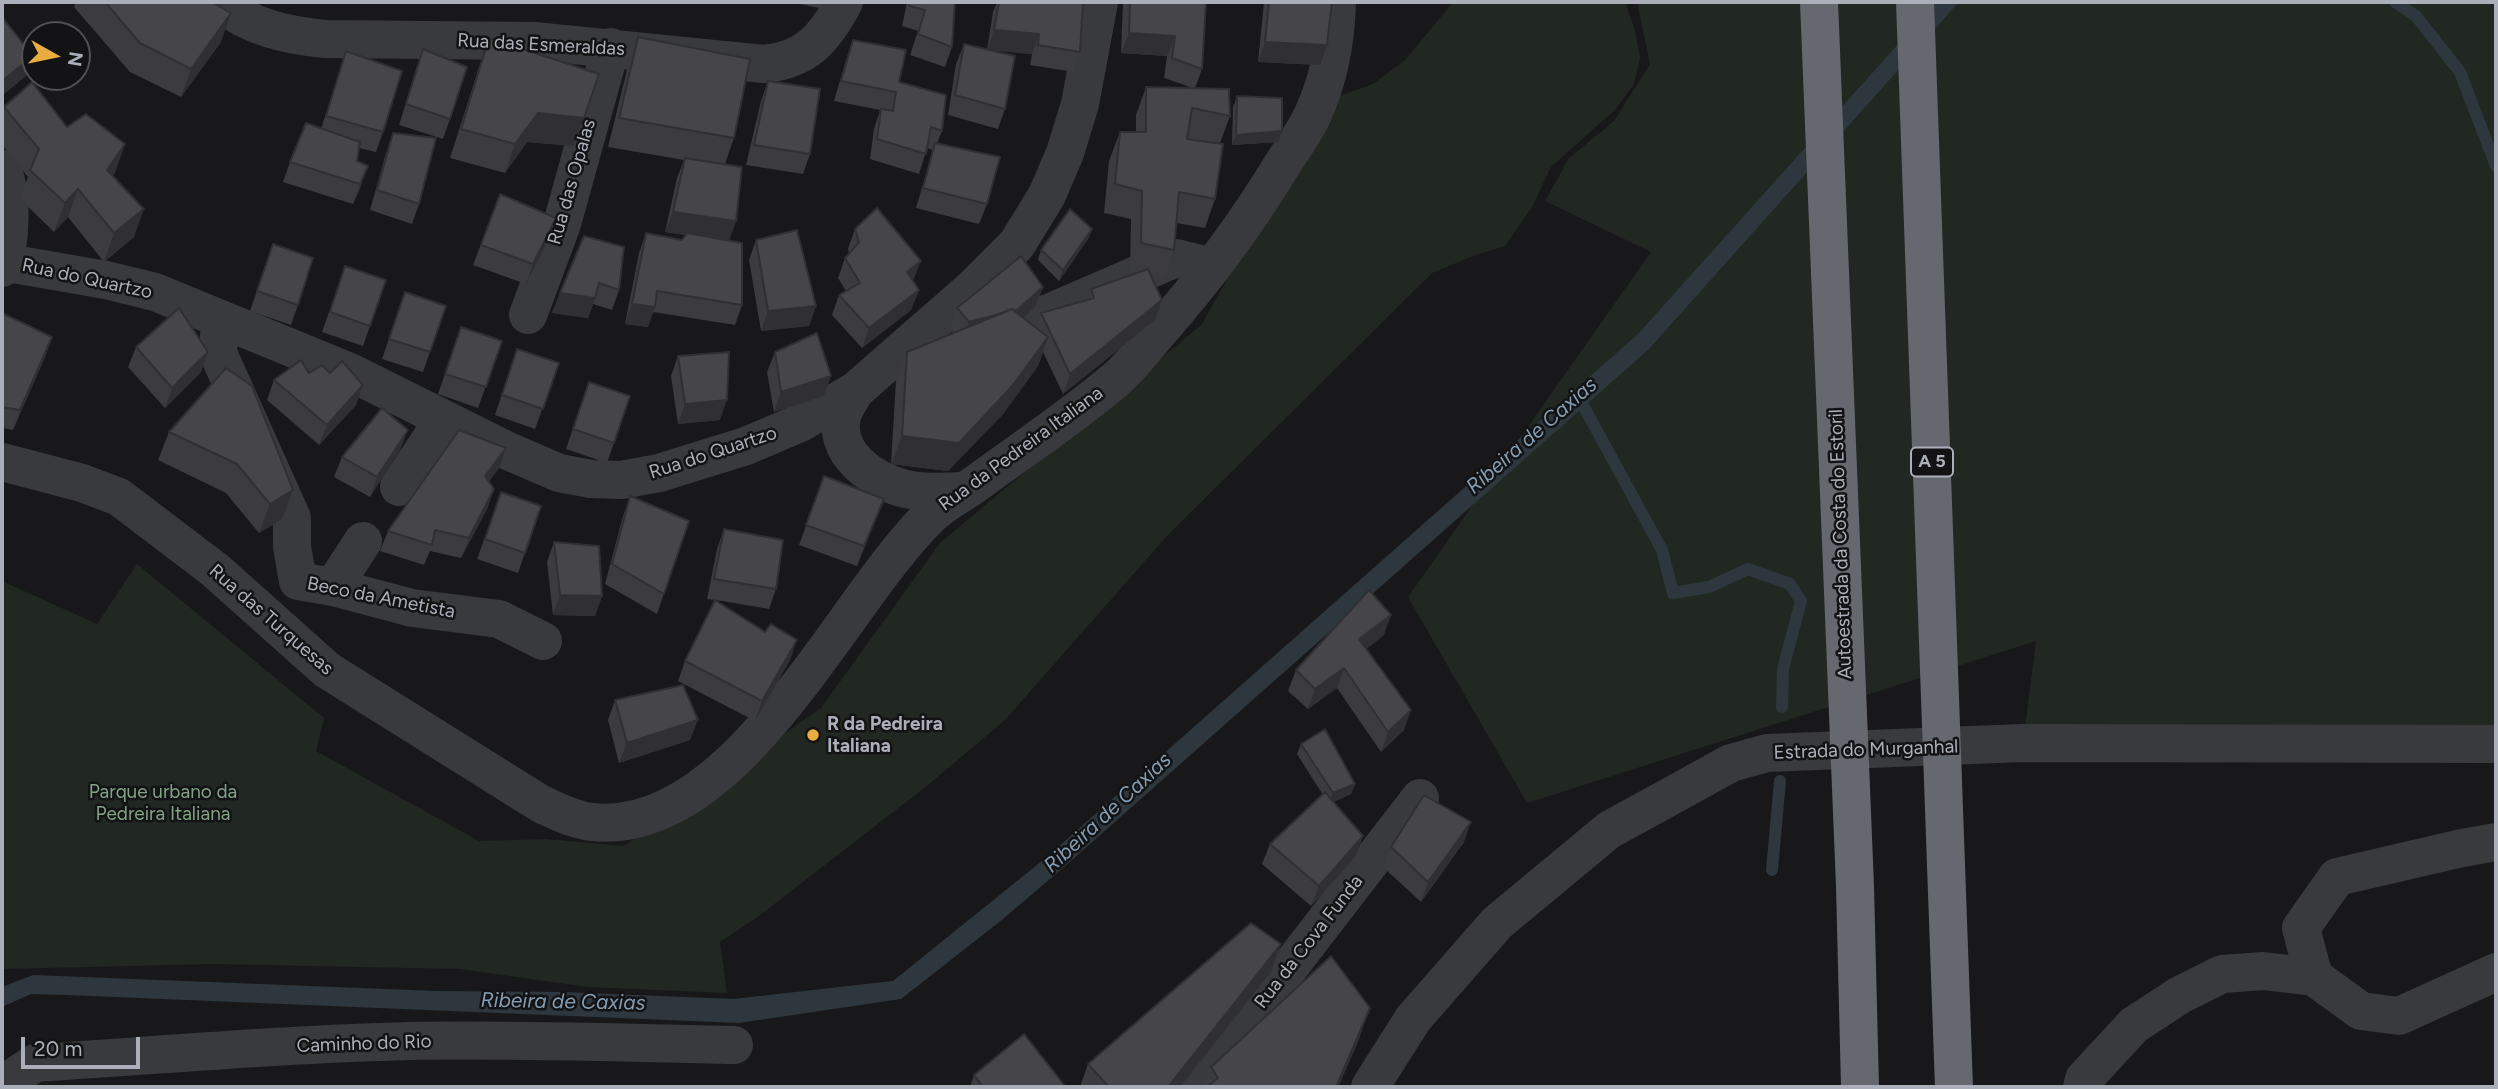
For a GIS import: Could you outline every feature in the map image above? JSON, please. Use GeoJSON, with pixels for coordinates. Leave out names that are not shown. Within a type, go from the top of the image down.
{"type":"FeatureCollection","features":[{"type":"Feature","properties":{"kind":"highway","name":"Autoestrada da Costa do Estoril"},"geometry":{"type":"LineString","coordinates":[[1819,2],[1855,886],[1860,1087]]}},
{"type":"Feature","properties":{"kind":"highway","name":"A 5"},"geometry":{"type":"LineString","coordinates":[[1915,2],[1954,1087]]}},
{"type":"Feature","properties":{"kind":"street","name":"Rua das Esmeraldas"},"geometry":{"type":"LineString","coordinates":[[218,2],[239,17],[271,31],[291,36],[324,39],[534,41],[743,63],[783,62],[806,51],[831,27],[844,2]]}},
{"type":"Feature","properties":{"kind":"street","name":"Rua do Quartzo"},"geometry":{"type":"LineString","coordinates":[[2,264],[106,280],[155,292],[350,372],[559,474],[590,480],[621,480],[659,473],[746,446],[800,423],[855,391],[974,287],[1017,244],[1047,195],[1065,153],[1080,104],[1099,2]]}},
{"type":"Feature","properties":{"kind":"street","name":"Rua da Pedreira Italiana"},"geometry":{"type":"LineString","coordinates":[[613,822],[665,808],[713,779],[765,727],[793,694],[898,549],[932,514],[1118,379],[1172,317],[1236,236],[1313,115],[1329,69],[1337,2]]}},
{"type":"Feature","properties":{"kind":"street","name":"Rua das Opalas"},"geometry":{"type":"LineString","coordinates":[[528,315],[562,224],[611,47]]}},
{"type":"Feature","properties":{"kind":"street"},"geometry":{"type":"LineString","coordinates":[[2,169],[7,180],[9,224],[2,264]]}},
{"type":"Feature","properties":{"kind":"street"},"geometry":{"type":"LineString","coordinates":[[885,366],[1051,313],[1176,258],[1212,267]]}},
{"type":"Feature","properties":{"kind":"street"},"geometry":{"type":"LineString","coordinates":[[220,319],[218,353],[292,517],[292,547],[315,584]]}},
{"type":"Feature","properties":{"kind":"street"},"geometry":{"type":"LineString","coordinates":[[855,391],[844,411],[841,426],[844,443],[851,458],[891,485],[928,492],[965,491]]}},
{"type":"Feature","properties":{"kind":"street"},"geometry":{"type":"LineString","coordinates":[[399,486],[444,419]]}},
{"type":"Feature","properties":{"kind":"street","name":"Rua das Turquesas"},"geometry":{"type":"LineString","coordinates":[[2,462],[82,483],[119,497],[215,570],[327,670],[541,804],[570,817],[591,822],[613,822]]}},
{"type":"Feature","properties":{"kind":"street"},"geometry":{"type":"LineString","coordinates":[[267,619],[315,584],[363,541]]}},
{"type":"Feature","properties":{"kind":"street","name":"Beco da Ametista"},"geometry":{"type":"LineString","coordinates":[[315,584],[412,608],[499,619],[543,641]]}},
{"type":"Feature","properties":{"kind":"street","name":"Estrada do Murganhal"},"geometry":{"type":"LineString","coordinates":[[1370,1087],[1413,1018],[1497,923],[1609,830],[1731,763],[1767,753],[2024,743],[2496,744]]}},
{"type":"Feature","properties":{"kind":"street","name":"Rua da Cova Funda"},"geometry":{"type":"LineString","coordinates":[[1197,1087],[1420,798]]}},
{"type":"Feature","properties":{"kind":"street"},"geometry":{"type":"LineString","coordinates":[[2314,977],[2301,928],[2337,877],[2496,842]]}},
{"type":"Feature","properties":{"kind":"street"},"geometry":{"type":"LineString","coordinates":[[2082,1087],[2084,1079],[2134,1025],[2180,995],[2222,974],[2263,971],[2314,977],[2361,1011],[2399,1016],[2496,972]]}},
{"type":"Feature","properties":{"kind":"street","name":"Caminho do Rio"},"geometry":{"type":"LineString","coordinates":[[2,1085],[35,1063],[293,1046],[410,1041],[734,1045]]}},
{"type":"Feature","properties":{"kind":"green space","name":"Parque urbano da Pedreira Italiana"},"geometry":{"type":"Polygon","coordinates":[[[1453,2],[1625,2],[1635,30],[1640,58],[1634,84],[1615,110],[1551,167],[1532,207],[1505,246],[1432,273],[1167,536],[1005,720],[928,785],[759,916],[720,942],[727,993],[587,987],[460,969],[214,964],[2,969],[2,581],[97,624],[137,564],[324,718],[316,751],[479,841],[546,839],[624,846],[821,708],[940,543],[1202,324],[1326,101],[1373,84],[1405,60],[1453,2]]]}},
{"type":"Feature","properties":{"kind":"green space"},"geometry":{"type":"Polygon","coordinates":[[[1637,2],[2496,2],[2496,741],[2023,743],[2036,641],[1527,803],[1408,597],[1651,252],[1545,201],[1569,158],[1614,121],[1650,64],[1637,2]]]}},
{"type":"Feature","properties":{"kind":"water","name":"Ribeira de Caxias"},"geometry":{"type":"Polygon","coordinates":[[[1936,2],[1959,2],[1649,349],[1064,867],[901,999],[739,1023],[31,994],[2,1007],[2,987],[33,975],[436,991],[563,992],[733,999],[893,981],[1048,856],[1638,334],[1936,2]]]}},
{"type":"Feature","properties":{"kind":"building"},"geometry":{"type":"Polygon","coordinates":[[[105,2],[212,2],[231,13],[191,69],[140,43],[105,2]]]}},
{"type":"Feature","properties":{"kind":"building"},"geometry":{"type":"Polygon","coordinates":[[[910,2],[955,2],[952,47],[918,34],[925,10],[909,6],[910,2]]]}},
{"type":"Feature","properties":{"kind":"building"},"geometry":{"type":"Polygon","coordinates":[[[999,2],[1083,2],[1080,52],[1038,45],[1039,34],[994,30],[999,2]]]}},
{"type":"Feature","properties":{"kind":"building"},"geometry":{"type":"Polygon","coordinates":[[[1130,2],[1206,2],[1202,69],[1172,58],[1175,36],[1129,33],[1130,2]]]}},
{"type":"Feature","properties":{"kind":"building"},"geometry":{"type":"Polygon","coordinates":[[[1269,2],[1332,2],[1327,45],[1265,42],[1269,2]]]}},
{"type":"Feature","properties":{"kind":"building"},"geometry":{"type":"Polygon","coordinates":[[[2,17],[21,41],[21,66],[2,81],[2,17]]]}},
{"type":"Feature","properties":{"kind":"building"},"geometry":{"type":"Polygon","coordinates":[[[638,37],[750,59],[734,138],[619,118],[638,37]]]}},
{"type":"Feature","properties":{"kind":"building"},"geometry":{"type":"Polygon","coordinates":[[[489,38],[599,74],[584,118],[538,113],[515,144],[461,129],[489,38]]]}},
{"type":"Feature","properties":{"kind":"building"},"geometry":{"type":"Polygon","coordinates":[[[853,40],[906,50],[899,82],[946,95],[942,131],[931,127],[926,154],[877,139],[881,109],[893,111],[896,92],[841,81],[853,40]]]}},
{"type":"Feature","properties":{"kind":"building"},"geometry":{"type":"Polygon","coordinates":[[[964,44],[1015,56],[1005,109],[955,95],[964,44]]]}},
{"type":"Feature","properties":{"kind":"building"},"geometry":{"type":"Polygon","coordinates":[[[423,49],[467,67],[450,119],[406,104],[423,49]]]}},
{"type":"Feature","properties":{"kind":"building"},"geometry":{"type":"Polygon","coordinates":[[[346,51],[402,71],[383,132],[326,116],[346,51]]]}},
{"type":"Feature","properties":{"kind":"building"},"geometry":{"type":"Polygon","coordinates":[[[768,81],[820,89],[810,154],[754,145],[768,81]]]}},
{"type":"Feature","properties":{"kind":"building"},"geometry":{"type":"Polygon","coordinates":[[[1146,87],[1229,89],[1230,116],[1192,108],[1187,139],[1223,144],[1215,199],[1179,192],[1174,250],[1141,243],[1142,191],[1115,184],[1120,132],[1146,132],[1146,87]]]}},
{"type":"Feature","properties":{"kind":"building"},"geometry":{"type":"Polygon","coordinates":[[[22,91],[39,91],[67,127],[86,114],[125,144],[107,170],[144,209],[114,233],[78,189],[65,203],[30,170],[39,149],[4,107],[22,91]]]}},
{"type":"Feature","properties":{"kind":"building"},"geometry":{"type":"Polygon","coordinates":[[[1237,96],[1282,98],[1282,131],[1236,135],[1237,96]]]}},
{"type":"Feature","properties":{"kind":"building"},"geometry":{"type":"Polygon","coordinates":[[[306,123],[360,142],[357,161],[368,166],[360,184],[290,162],[306,123]]]}},
{"type":"Feature","properties":{"kind":"building"},"geometry":{"type":"Polygon","coordinates":[[[393,133],[436,138],[419,204],[377,190],[393,133]]]}},
{"type":"Feature","properties":{"kind":"building"},"geometry":{"type":"Polygon","coordinates":[[[935,143],[1000,157],[987,204],[923,188],[935,143]]]}},
{"type":"Feature","properties":{"kind":"building"},"geometry":{"type":"Polygon","coordinates":[[[685,158],[742,167],[736,221],[673,212],[685,158]]]}},
{"type":"Feature","properties":{"kind":"building"},"geometry":{"type":"Polygon","coordinates":[[[500,194],[556,218],[533,264],[481,245],[500,194]]]}},
{"type":"Feature","properties":{"kind":"building"},"geometry":{"type":"Polygon","coordinates":[[[877,208],[921,261],[907,272],[919,290],[869,328],[839,295],[860,283],[845,258],[859,242],[855,229],[877,208]]]}},
{"type":"Feature","properties":{"kind":"building"},"geometry":{"type":"Polygon","coordinates":[[[1070,209],[1092,229],[1063,270],[1041,250],[1070,209]]]}},
{"type":"Feature","properties":{"kind":"building"},"geometry":{"type":"Polygon","coordinates":[[[797,230],[816,306],[768,311],[756,240],[797,230]]]}},
{"type":"Feature","properties":{"kind":"building"},"geometry":{"type":"Polygon","coordinates":[[[646,233],[682,240],[687,233],[742,243],[742,305],[657,291],[655,307],[632,304],[646,233]]]}},
{"type":"Feature","properties":{"kind":"building"},"geometry":{"type":"Polygon","coordinates":[[[584,236],[624,247],[619,290],[599,283],[595,298],[560,293],[584,236]]]}},
{"type":"Feature","properties":{"kind":"building"},"geometry":{"type":"Polygon","coordinates":[[[273,244],[313,258],[298,305],[257,291],[273,244]]]}},
{"type":"Feature","properties":{"kind":"building"},"geometry":{"type":"Polygon","coordinates":[[[1021,256],[1043,287],[1017,310],[1012,309],[969,322],[957,308],[1021,256]]]}},
{"type":"Feature","properties":{"kind":"building"},"geometry":{"type":"Polygon","coordinates":[[[345,266],[386,280],[370,326],[330,312],[345,266]]]}},
{"type":"Feature","properties":{"kind":"building"},"geometry":{"type":"Polygon","coordinates":[[[1148,269],[1162,300],[1070,374],[1041,313],[1094,298],[1091,289],[1148,269]]]}},
{"type":"Feature","properties":{"kind":"building"},"geometry":{"type":"Polygon","coordinates":[[[405,292],[446,306],[430,352],[389,339],[405,292]]]}},
{"type":"Feature","properties":{"kind":"building"},"geometry":{"type":"Polygon","coordinates":[[[179,308],[208,352],[172,388],[136,347],[179,308]]]}},
{"type":"Feature","properties":{"kind":"building"},"geometry":{"type":"Polygon","coordinates":[[[1012,309],[1048,337],[1013,385],[959,443],[902,436],[907,352],[1012,309]]]}},
{"type":"Feature","properties":{"kind":"building"},"geometry":{"type":"Polygon","coordinates":[[[2,313],[52,337],[20,410],[2,407],[2,313]]]}},
{"type":"Feature","properties":{"kind":"building"},"geometry":{"type":"Polygon","coordinates":[[[461,327],[502,341],[486,387],[445,374],[461,327]]]}},
{"type":"Feature","properties":{"kind":"building"},"geometry":{"type":"Polygon","coordinates":[[[817,333],[831,376],[781,392],[775,352],[817,333]]]}},
{"type":"Feature","properties":{"kind":"building"},"geometry":{"type":"Polygon","coordinates":[[[517,349],[559,363],[543,409],[502,395],[517,349]]]}},
{"type":"Feature","properties":{"kind":"building"},"geometry":{"type":"Polygon","coordinates":[[[729,352],[727,400],[685,404],[678,356],[729,352]]]}},
{"type":"Feature","properties":{"kind":"building"},"geometry":{"type":"Polygon","coordinates":[[[301,360],[309,373],[322,365],[330,373],[342,361],[363,385],[327,425],[274,380],[301,360]]]}},
{"type":"Feature","properties":{"kind":"building"},"geometry":{"type":"Polygon","coordinates":[[[226,368],[252,386],[293,490],[270,504],[237,464],[169,432],[226,368]]]}},
{"type":"Feature","properties":{"kind":"building"},"geometry":{"type":"Polygon","coordinates":[[[589,382],[630,396],[614,443],[573,429],[589,382]]]}},
{"type":"Feature","properties":{"kind":"building"},"geometry":{"type":"Polygon","coordinates":[[[382,408],[408,430],[377,477],[342,457],[382,408]]]}},
{"type":"Feature","properties":{"kind":"building"},"geometry":{"type":"Polygon","coordinates":[[[459,430],[506,448],[485,476],[494,489],[469,538],[435,530],[432,545],[388,531],[459,430]]]}},
{"type":"Feature","properties":{"kind":"building"},"geometry":{"type":"Polygon","coordinates":[[[824,476],[884,499],[864,546],[806,525],[824,476]]]}},
{"type":"Feature","properties":{"kind":"building"},"geometry":{"type":"Polygon","coordinates":[[[501,492],[541,506],[525,553],[485,539],[501,492]]]}},
{"type":"Feature","properties":{"kind":"building"},"geometry":{"type":"Polygon","coordinates":[[[630,496],[689,521],[664,594],[612,564],[630,496]]]}},
{"type":"Feature","properties":{"kind":"building"},"geometry":{"type":"Polygon","coordinates":[[[724,529],[783,540],[776,589],[714,579],[724,529]]]}},
{"type":"Feature","properties":{"kind":"building"},"geometry":{"type":"Polygon","coordinates":[[[554,542],[599,546],[602,596],[560,595],[554,542]]]}},
{"type":"Feature","properties":{"kind":"building"},"geometry":{"type":"Polygon","coordinates":[[[1369,590],[1391,615],[1359,639],[1411,710],[1388,732],[1344,668],[1315,689],[1296,670],[1369,590]]]}},
{"type":"Feature","properties":{"kind":"building"},"geometry":{"type":"Polygon","coordinates":[[[715,600],[765,632],[771,624],[797,640],[762,701],[685,661],[715,600]]]}},
{"type":"Feature","properties":{"kind":"building"},"geometry":{"type":"Polygon","coordinates":[[[683,685],[698,720],[627,743],[615,700],[683,685]]]}},
{"type":"Feature","properties":{"kind":"building"},"geometry":{"type":"Polygon","coordinates":[[[1325,729],[1355,784],[1333,793],[1301,744],[1325,729]]]}},
{"type":"Feature","properties":{"kind":"building"},"geometry":{"type":"Polygon","coordinates":[[[1325,792],[1363,836],[1319,886],[1270,844],[1325,792]]]}},
{"type":"Feature","properties":{"kind":"building"},"geometry":{"type":"Polygon","coordinates":[[[1424,795],[1471,822],[1428,882],[1391,847],[1424,795]]]}},
{"type":"Feature","properties":{"kind":"building"},"geometry":{"type":"Polygon","coordinates":[[[1251,923],[1281,944],[1168,1087],[1109,1087],[1088,1064],[1251,923]]]}},
{"type":"Feature","properties":{"kind":"building"},"geometry":{"type":"Polygon","coordinates":[[[1331,956],[1370,1008],[1336,1087],[1207,1087],[1218,1078],[1211,1067],[1331,956]]]}},
{"type":"Feature","properties":{"kind":"building"},"geometry":{"type":"Polygon","coordinates":[[[1024,1034],[1065,1086],[983,1087],[974,1075],[1024,1034]]]}},
{"type":"Feature","properties":{"kind":"waterway"},"geometry":{"type":"LineString","coordinates":[[2395,2],[2416,16],[2460,72],[2496,166]]}},
{"type":"Feature","properties":{"kind":"waterway","name":"Ribeira de Caxias"},"geometry":{"type":"LineString","coordinates":[[1578,396],[1662,550],[1673,593],[1709,587],[1748,569],[1790,584],[1801,601],[1783,669],[1782,707]]}},
{"type":"Feature","properties":{"kind":"waterway"},"geometry":{"type":"LineString","coordinates":[[1772,870],[1780,781]]}},
{"type":"Feature","properties":{"kind":"place","name":"R da Pedreira Italiana"},"geometry":{"type":"Point","coordinates":[813,735]}}]}
